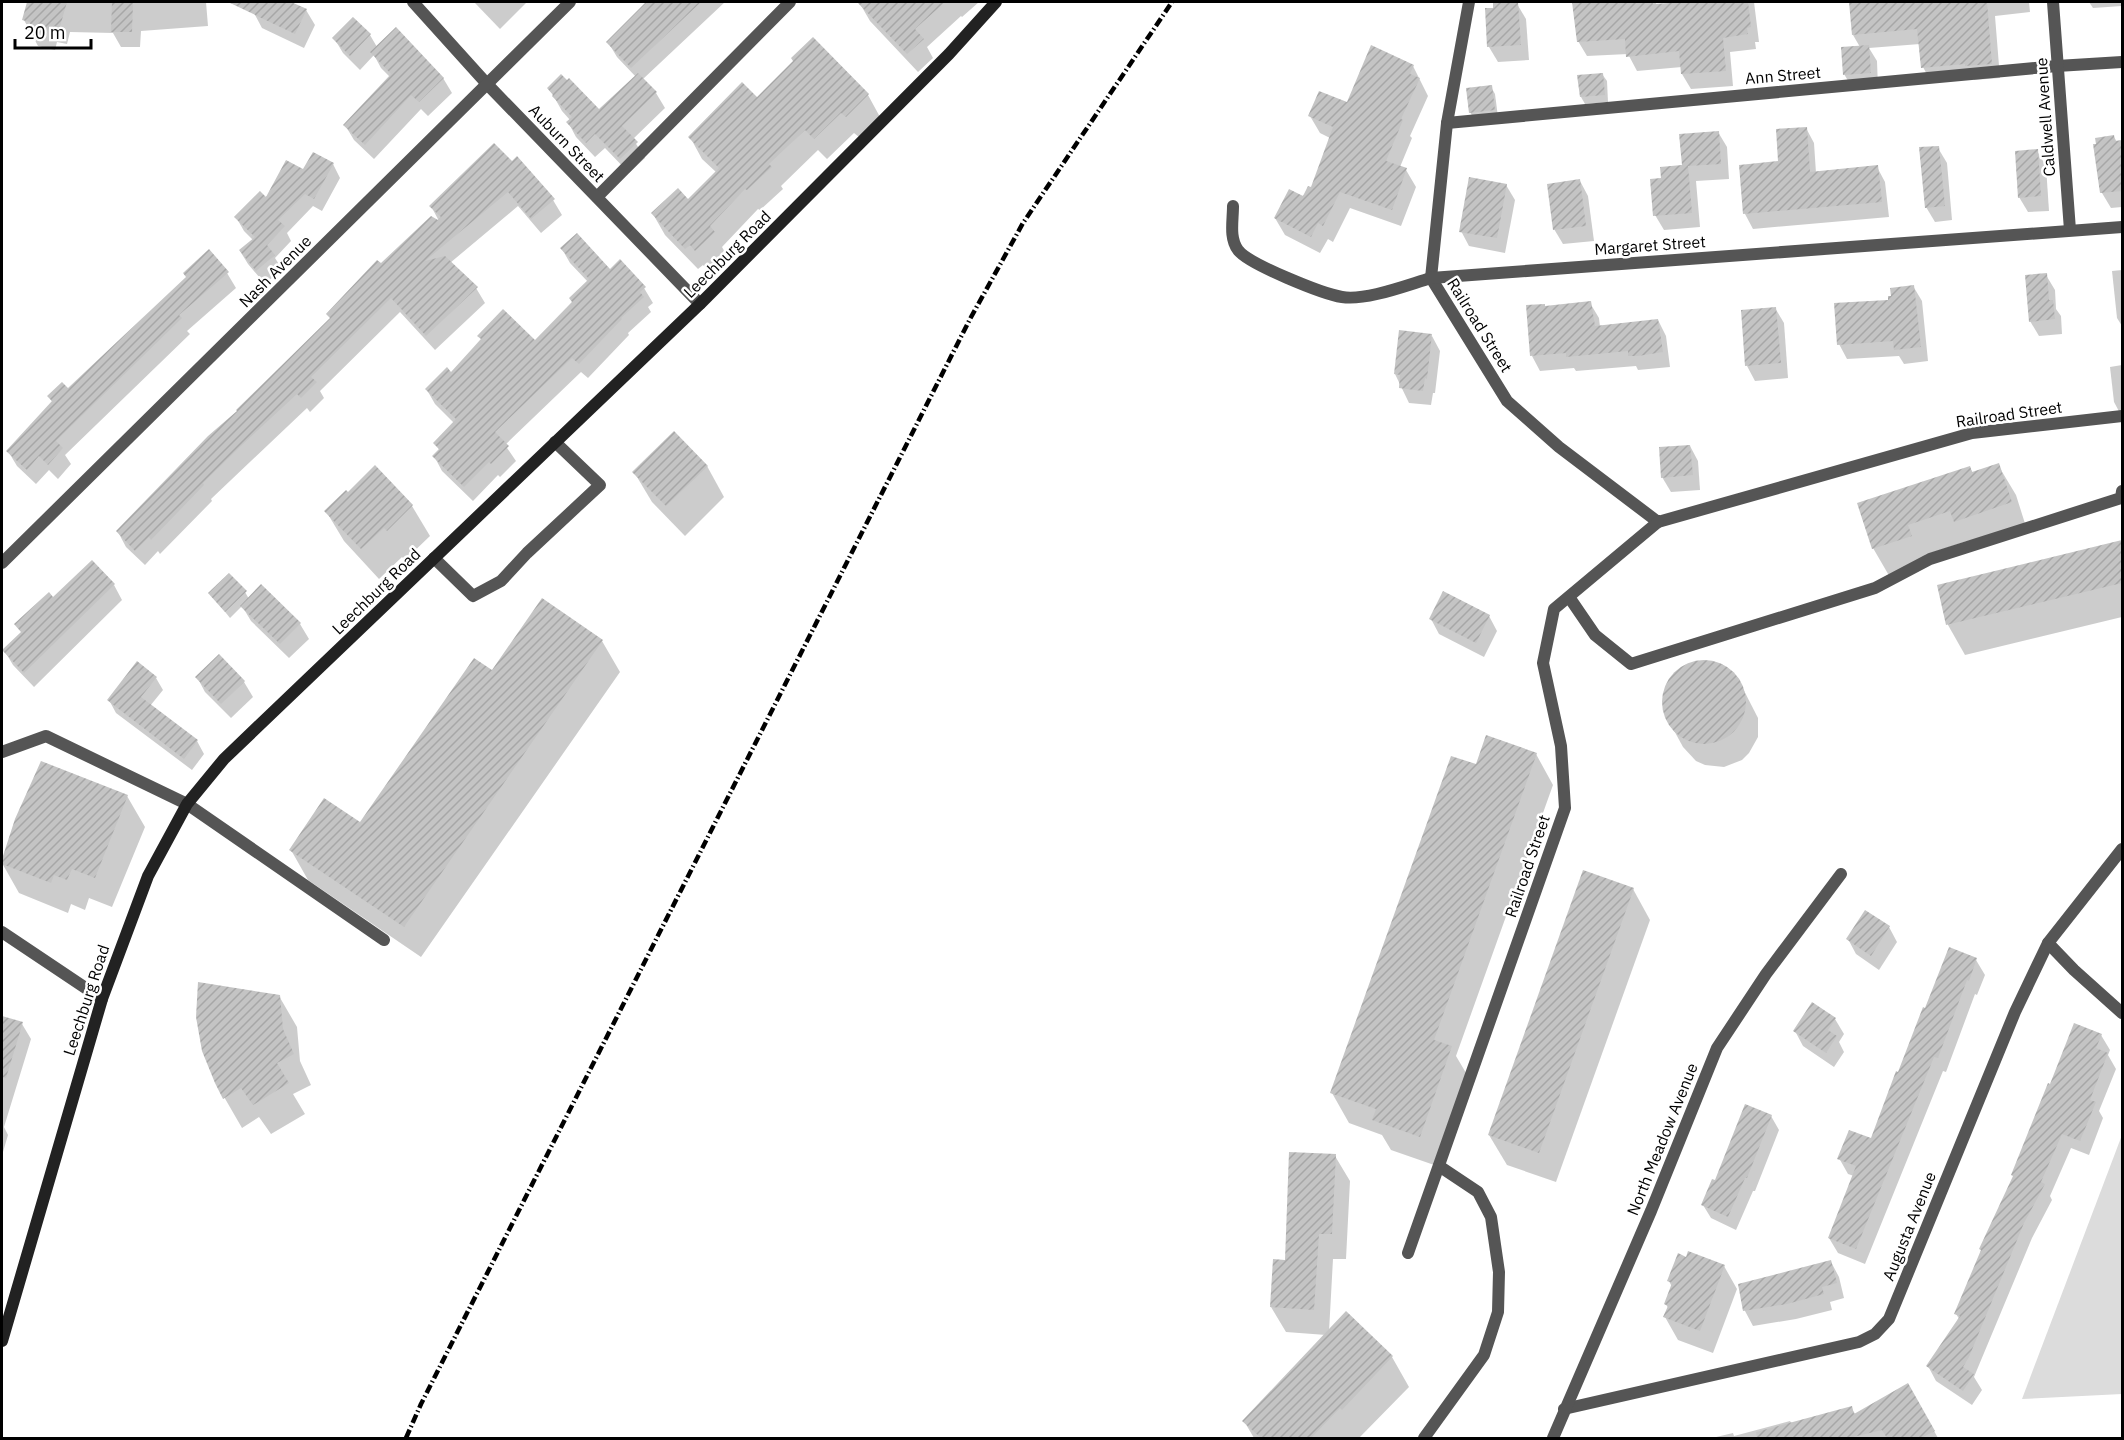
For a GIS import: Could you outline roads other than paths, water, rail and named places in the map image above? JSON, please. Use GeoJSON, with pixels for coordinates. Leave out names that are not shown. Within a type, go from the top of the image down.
{"type":"FeatureCollection","features":[{"type":"Feature","properties":{"kind":"street","name":"Auburn Street"},"geometry":{"type":"LineString","coordinates":[[413,2],[487,84],[700,304]]}},
{"type":"Feature","properties":{"kind":"street","name":"Nash Avenue"},"geometry":{"type":"LineString","coordinates":[[2,563],[570,2]]}},
{"type":"Feature","properties":{"kind":"street"},"geometry":{"type":"LineString","coordinates":[[597,197],[790,2]]}},
{"type":"Feature","properties":{"kind":"street","name":"Leechburg Road"},"geometry":{"type":"LineString","coordinates":[[2,1341],[102,999],[148,876],[187,804],[224,759],[700,304],[949,54],[996,2]]}},
{"type":"Feature","properties":{"kind":"street","name":"Railroad Street"},"geometry":{"type":"LineString","coordinates":[[1469,2],[1447,123],[1431,278],[1507,401],[1559,447],[1659,522]]}},
{"type":"Feature","properties":{"kind":"street","name":"Caldwell Avenue"},"geometry":{"type":"LineString","coordinates":[[2053,2],[2070,230]]}},
{"type":"Feature","properties":{"kind":"street","name":"Ann Street"},"geometry":{"type":"LineString","coordinates":[[1447,123],[2122,62]]}},
{"type":"Feature","properties":{"kind":"street","name":"Margaret Street"},"geometry":{"type":"LineString","coordinates":[[1233,206],[1232,239],[1239,252],[1262,267],[1343,297],[1374,295],[1431,278],[2122,227]]}},
{"type":"Feature","properties":{"kind":"street","name":"Railroad Street"},"geometry":{"type":"LineString","coordinates":[[1408,1253],[1565,808],[1561,746],[1543,663],[1554,609],[1659,522],[1972,433],[2122,416]]}},
{"type":"Feature","properties":{"kind":"street"},"geometry":{"type":"LineString","coordinates":[[434,558],[473,596],[501,580],[600,485],[555,442]]}},
{"type":"Feature","properties":{"kind":"street"},"geometry":{"type":"LineString","coordinates":[[1569,597],[1595,635],[1631,664],[1875,588],[1930,559],[2121,498],[2122,491]]}},
{"type":"Feature","properties":{"kind":"street"},"geometry":{"type":"LineString","coordinates":[[2,752],[46,736],[129,775],[187,804],[384,940]]}},
{"type":"Feature","properties":{"kind":"street","name":"Augusta Avenue"},"geometry":{"type":"LineString","coordinates":[[1564,1409],[1859,1342],[1875,1334],[1889,1319],[2014,1012],[2048,943],[2122,849]]}},
{"type":"Feature","properties":{"kind":"street","name":"North Meadow Avenue"},"geometry":{"type":"LineString","coordinates":[[1553,1438],[1651,1211],[1717,1048],[1766,974],[1841,874]]}},
{"type":"Feature","properties":{"kind":"street"},"geometry":{"type":"LineString","coordinates":[[2,932],[102,999]]}},
{"type":"Feature","properties":{"kind":"street"},"geometry":{"type":"LineString","coordinates":[[2048,943],[2122,1013]]}},
{"type":"Feature","properties":{"kind":"street"},"geometry":{"type":"LineString","coordinates":[[1424,1438],[1484,1355],[1498,1312],[1499,1272],[1491,1217],[1478,1192],[1439,1166]]}},
{"type":"Feature","properties":{"kind":"railway"},"geometry":{"type":"LineString","coordinates":[[406,1438],[421,1404],[970,319],[1023,223],[1172,2]]}}]}
